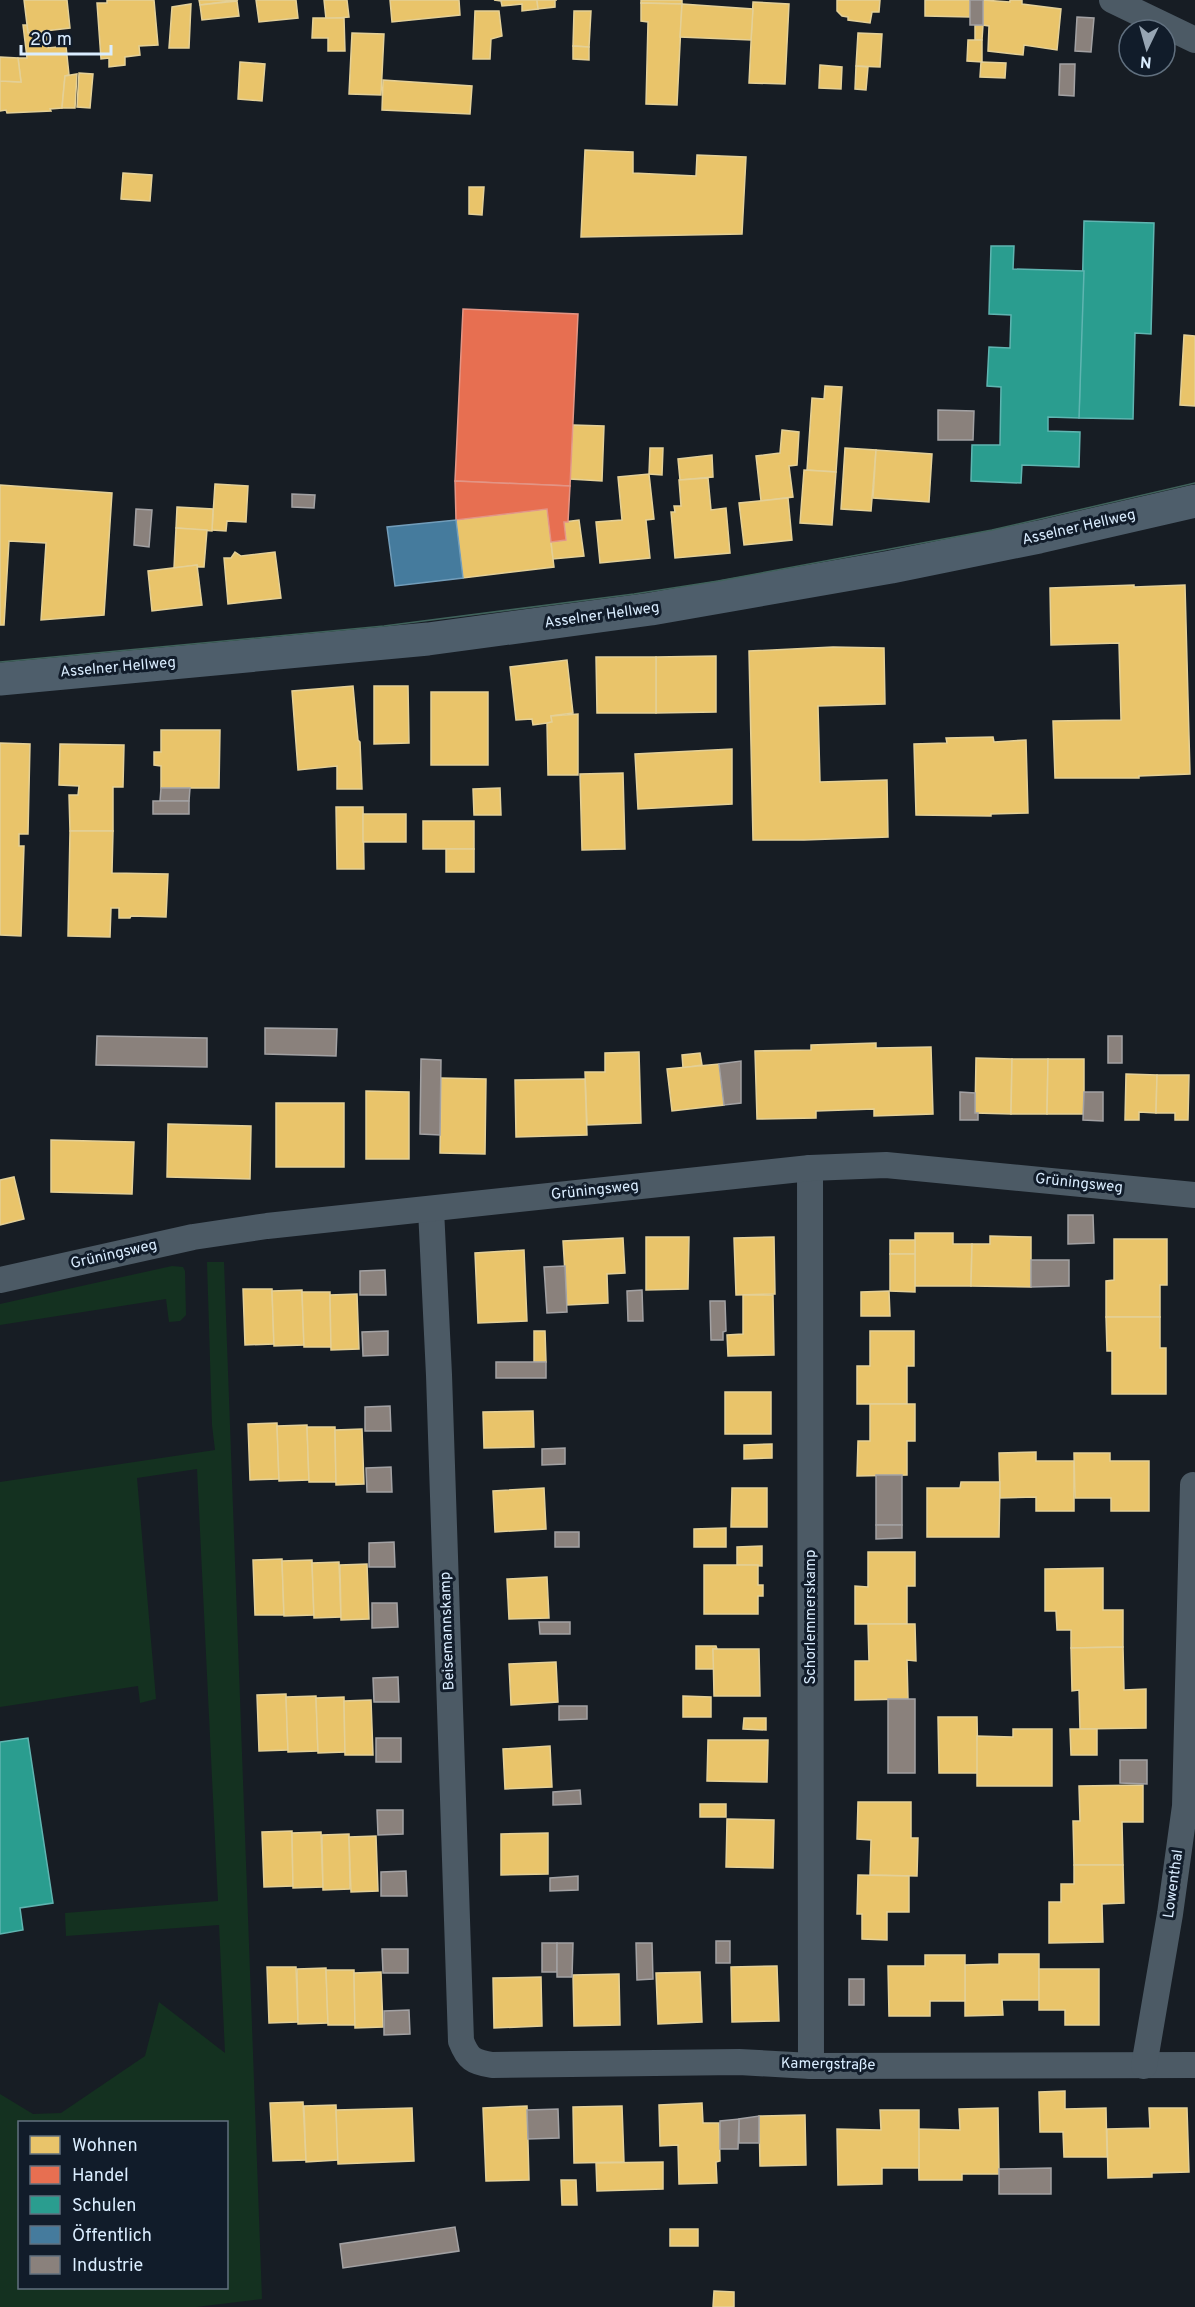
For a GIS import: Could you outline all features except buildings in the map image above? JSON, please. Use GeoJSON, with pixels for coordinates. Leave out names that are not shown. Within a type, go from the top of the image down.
{"type":"FeatureCollection","features":[{"type":"Feature","properties":{"kind":"main road","name":"Asselner Hellweg"},"geometry":{"type":"LineString","coordinates":[[0,679],[428,639],[659,608],[812,583],[964,553],[1195,501]]}},
{"type":"Feature","properties":{"kind":"street"},"geometry":{"type":"LineString","coordinates":[[1112,0],[1195,40]]}},
{"type":"Feature","properties":{"kind":"street","name":"Grüningsweg"},"geometry":{"type":"LineString","coordinates":[[0,1280],[193,1238],[267,1226],[810,1168],[886,1165],[1195,1195]]}},
{"type":"Feature","properties":{"kind":"street","name":"Schorlemmerskamp"},"geometry":{"type":"LineString","coordinates":[[810,1168],[811,2066]]}},
{"type":"Feature","properties":{"kind":"street","name":"Beisemannskamp"},"geometry":{"type":"LineString","coordinates":[[431,1209],[439,1376],[461,2041],[465,2052]]}},
{"type":"Feature","properties":{"kind":"street","name":"Lowenthal"},"geometry":{"type":"LineString","coordinates":[[1144,2066],[1185,1806],[1193,1485]]}},
{"type":"Feature","properties":{"kind":"street","name":"Kamergstraße"},"geometry":{"type":"LineString","coordinates":[[465,2052],[475,2062],[492,2065],[740,2062],[811,2066],[1195,2066]]}},
{"type":"Feature","properties":{"kind":"green space"},"geometry":{"type":"Polygon","coordinates":[[[207,1262],[224,1262],[262,2299],[196,2307],[0,2307],[0,2094],[33,2114],[61,2113],[145,2056],[159,2002],[225,2053],[219,1925],[66,1936],[65,1913],[218,1901],[197,1469],[137,1478],[156,1699],[140,1703],[138,1686],[0,1707],[0,1482],[215,1450],[212,1425],[207,1262]]]}},
{"type":"Feature","properties":{"kind":"green space"},"geometry":{"type":"Polygon","coordinates":[[[172,1266],[183,1267],[185,1271],[186,1315],[180,1321],[169,1322],[166,1299],[0,1325],[0,1304],[172,1266]]]}},
{"type":"Feature","properties":{"kind":"tram line"},"geometry":{"type":"LineString","coordinates":[[0,662],[384,626],[634,594],[718,581],[992,530],[1195,483]]}}]}
